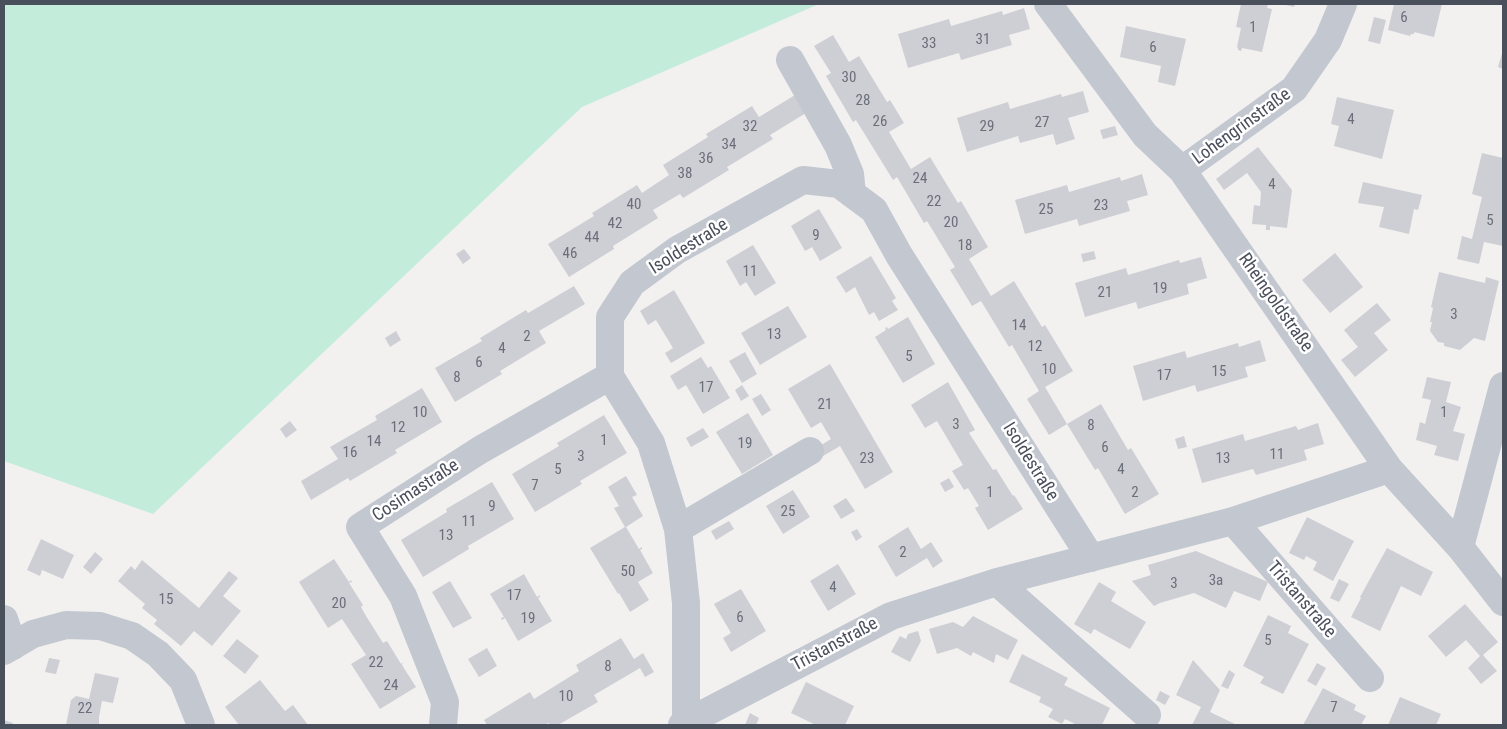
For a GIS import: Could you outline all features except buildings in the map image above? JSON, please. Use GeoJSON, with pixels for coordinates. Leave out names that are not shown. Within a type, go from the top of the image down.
{"type":"FeatureCollection","features":[{"type":"Feature","properties":{"kind":"street","name":"Rheingoldstraße"},"geometry":{"type":"LineString","coordinates":[[1048,4],[1145,135],[1182,170],[1389,469],[1460,547],[1503,602]]}},
{"type":"Feature","properties":{"kind":"street","name":"Lohengrinstraße"},"geometry":{"type":"LineString","coordinates":[[1182,170],[1294,89],[1328,40],[1343,4]]}},
{"type":"Feature","properties":{"kind":"street"},"geometry":{"type":"LineString","coordinates":[[790,60],[838,145],[850,174],[852,194]]}},
{"type":"Feature","properties":{"kind":"street","name":"Isoldestraße"},"geometry":{"type":"LineString","coordinates":[[610,376],[610,317],[632,283],[677,250],[803,180],[839,184],[874,210],[899,255],[1091,558]]}},
{"type":"Feature","properties":{"kind":"street"},"geometry":{"type":"LineString","coordinates":[[610,376],[650,443],[678,529],[686,603],[686,724]]}},
{"type":"Feature","properties":{"kind":"street","name":"Cosimastraße"},"geometry":{"type":"LineString","coordinates":[[443,725],[445,702],[403,596],[360,527],[480,450],[610,376]]}},
{"type":"Feature","properties":{"kind":"street"},"geometry":{"type":"LineString","coordinates":[[1460,547],[1503,386]]}},
{"type":"Feature","properties":{"kind":"street"},"geometry":{"type":"LineString","coordinates":[[678,529],[810,451]]}},
{"type":"Feature","properties":{"kind":"street","name":"Tristanstraße"},"geometry":{"type":"LineString","coordinates":[[686,724],[891,616],[996,582],[1233,521],[1389,469]]}},
{"type":"Feature","properties":{"kind":"street","name":"Tristanstraße"},"geometry":{"type":"LineString","coordinates":[[1233,521],[1370,678]]}},
{"type":"Feature","properties":{"kind":"street"},"geometry":{"type":"LineString","coordinates":[[996,582],[1147,715]]}},
{"type":"Feature","properties":{"kind":"street"},"geometry":{"type":"LineString","coordinates":[[4,619],[8,649],[33,634],[66,625],[100,626],[132,636],[158,654],[183,680],[201,725]]}},
{"type":"Feature","properties":{"kind":"green space"},"geometry":{"type":"Polygon","coordinates":[[[4,4],[819,4],[582,107],[153,514],[4,461],[4,4]]]}}]}
